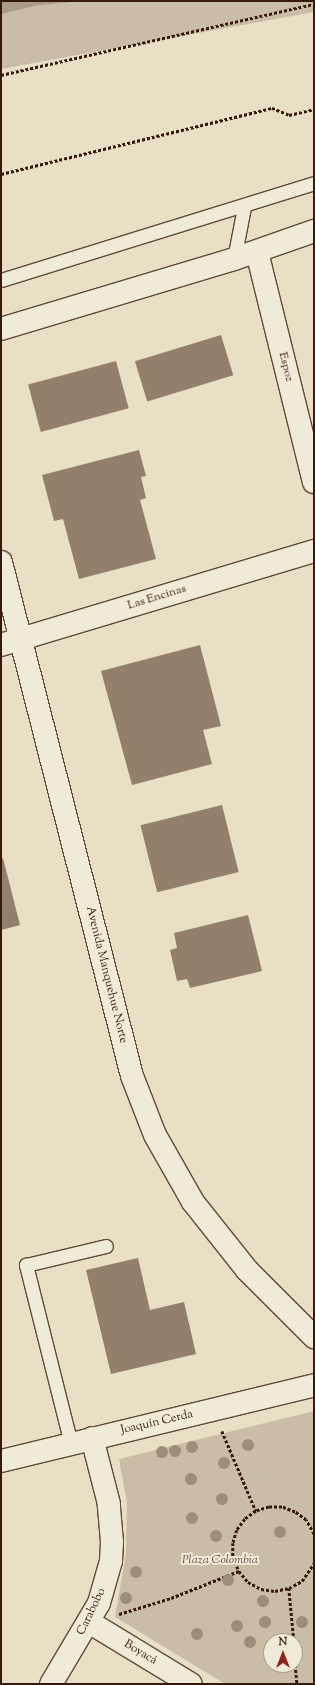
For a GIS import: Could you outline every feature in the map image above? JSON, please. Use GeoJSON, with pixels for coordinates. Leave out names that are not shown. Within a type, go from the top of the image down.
{"type":"FeatureCollection","features":[{"type":"Feature","properties":{"kind":"street"},"geometry":{"type":"LineString","coordinates":[[1,329],[257,252],[314,231]]}},
{"type":"Feature","properties":{"kind":"street","name":"Espoz"},"geometry":{"type":"LineString","coordinates":[[257,252],[314,482]]}},
{"type":"Feature","properties":{"kind":"street","name":"Las Encinas"},"geometry":{"type":"LineString","coordinates":[[11,642],[314,551]]}},
{"type":"Feature","properties":{"kind":"street","name":"Avenida Manquehue Norte"},"geometry":{"type":"LineString","coordinates":[[1,562],[11,642],[132,1076],[155,1135],[193,1202],[247,1270],[314,1337]]}},
{"type":"Feature","properties":{"kind":"street","name":"Joaquín Cerda"},"geometry":{"type":"LineString","coordinates":[[1,1461],[314,1385]]}},
{"type":"Feature","properties":{"kind":"street","name":"Carabobo"},"geometry":{"type":"LineString","coordinates":[[51,1684],[89,1622],[106,1582],[112,1542],[109,1504],[82,1441]]}},
{"type":"Feature","properties":{"kind":"street","name":"Boyacá"},"geometry":{"type":"LineString","coordinates":[[89,1622],[191,1684]]}},
{"type":"Feature","properties":{"kind":"lane"},"geometry":{"type":"LineString","coordinates":[[1,280],[244,206],[314,183]]}},
{"type":"Feature","properties":{"kind":"lane"},"geometry":{"type":"LineString","coordinates":[[234,258],[244,206]]}},
{"type":"Feature","properties":{"kind":"lane"},"geometry":{"type":"LineString","coordinates":[[82,1441],[26,1265],[106,1246]]}},
{"type":"Feature","properties":{"kind":"path"},"geometry":{"type":"LineString","coordinates":[[1,75],[314,4]]}},
{"type":"Feature","properties":{"kind":"path"},"geometry":{"type":"LineString","coordinates":[[1,174],[272,108],[290,115],[314,109]]}},
{"type":"Feature","properties":{"kind":"path"},"geometry":{"type":"LineString","coordinates":[[221,1428],[256,1511]]}},
{"type":"Feature","properties":{"kind":"path"},"geometry":{"type":"LineString","coordinates":[[314,1534],[306,1520],[295,1512],[282,1507],[256,1511],[245,1519],[237,1530],[233,1543],[233,1557],[239,1571],[248,1582],[261,1589],[275,1591],[290,1588],[302,1581],[314,1563]]}},
{"type":"Feature","properties":{"kind":"path"},"geometry":{"type":"LineString","coordinates":[[89,1622],[171,1598],[239,1571]]}},
{"type":"Feature","properties":{"kind":"path"},"geometry":{"type":"LineString","coordinates":[[290,1588],[293,1633]]}},
{"type":"Feature","properties":{"kind":"path"},"geometry":{"type":"LineString","coordinates":[[296,1673],[297,1684]]}},
{"type":"Feature","properties":{"kind":"green space"},"geometry":{"type":"Polygon","coordinates":[[[1,1],[314,1],[314,12],[1,69],[1,1]]]}},
{"type":"Feature","properties":{"kind":"green space","name":"Plaza Colombia"},"geometry":{"type":"Polygon","coordinates":[[[314,1411],[314,1684],[225,1684],[115,1617],[126,1553],[127,1503],[119,1459],[314,1411]]]}},
{"type":"Feature","properties":{"kind":"shaded area"},"geometry":{"type":"Polygon","coordinates":[[[1,1],[82,1],[39,5],[1,14],[1,1]]]}},
{"type":"Feature","properties":{"kind":"building"},"geometry":{"type":"Polygon","coordinates":[[[221,335],[233,375],[147,401],[135,361],[221,335]]]}},
{"type":"Feature","properties":{"kind":"building"},"geometry":{"type":"Polygon","coordinates":[[[116,361],[129,408],[41,432],[28,385],[116,361]]]}},
{"type":"Feature","properties":{"kind":"building"},"geometry":{"type":"Polygon","coordinates":[[[139,450],[146,476],[141,477],[146,498],[140,500],[156,559],[79,579],[63,519],[54,521],[42,475],[139,450]]]}},
{"type":"Feature","properties":{"kind":"building"},"geometry":{"type":"Polygon","coordinates":[[[200,645],[221,726],[203,730],[212,764],[132,785],[101,671],[200,645]]]}},
{"type":"Feature","properties":{"kind":"building"},"geometry":{"type":"Polygon","coordinates":[[[222,805],[239,872],[157,892],[140,825],[222,805]]]}},
{"type":"Feature","properties":{"kind":"building"},"geometry":{"type":"Polygon","coordinates":[[[3,858],[20,925],[1,930],[1,859],[3,858]]]}},
{"type":"Feature","properties":{"kind":"building"},"geometry":{"type":"Polygon","coordinates":[[[248,915],[262,971],[190,988],[187,979],[177,981],[170,950],[177,948],[174,933],[248,915]]]}},
{"type":"Feature","properties":{"kind":"building"},"geometry":{"type":"Polygon","coordinates":[[[138,1258],[150,1310],[184,1302],[196,1354],[111,1374],[86,1270],[138,1258]]]}}]}
